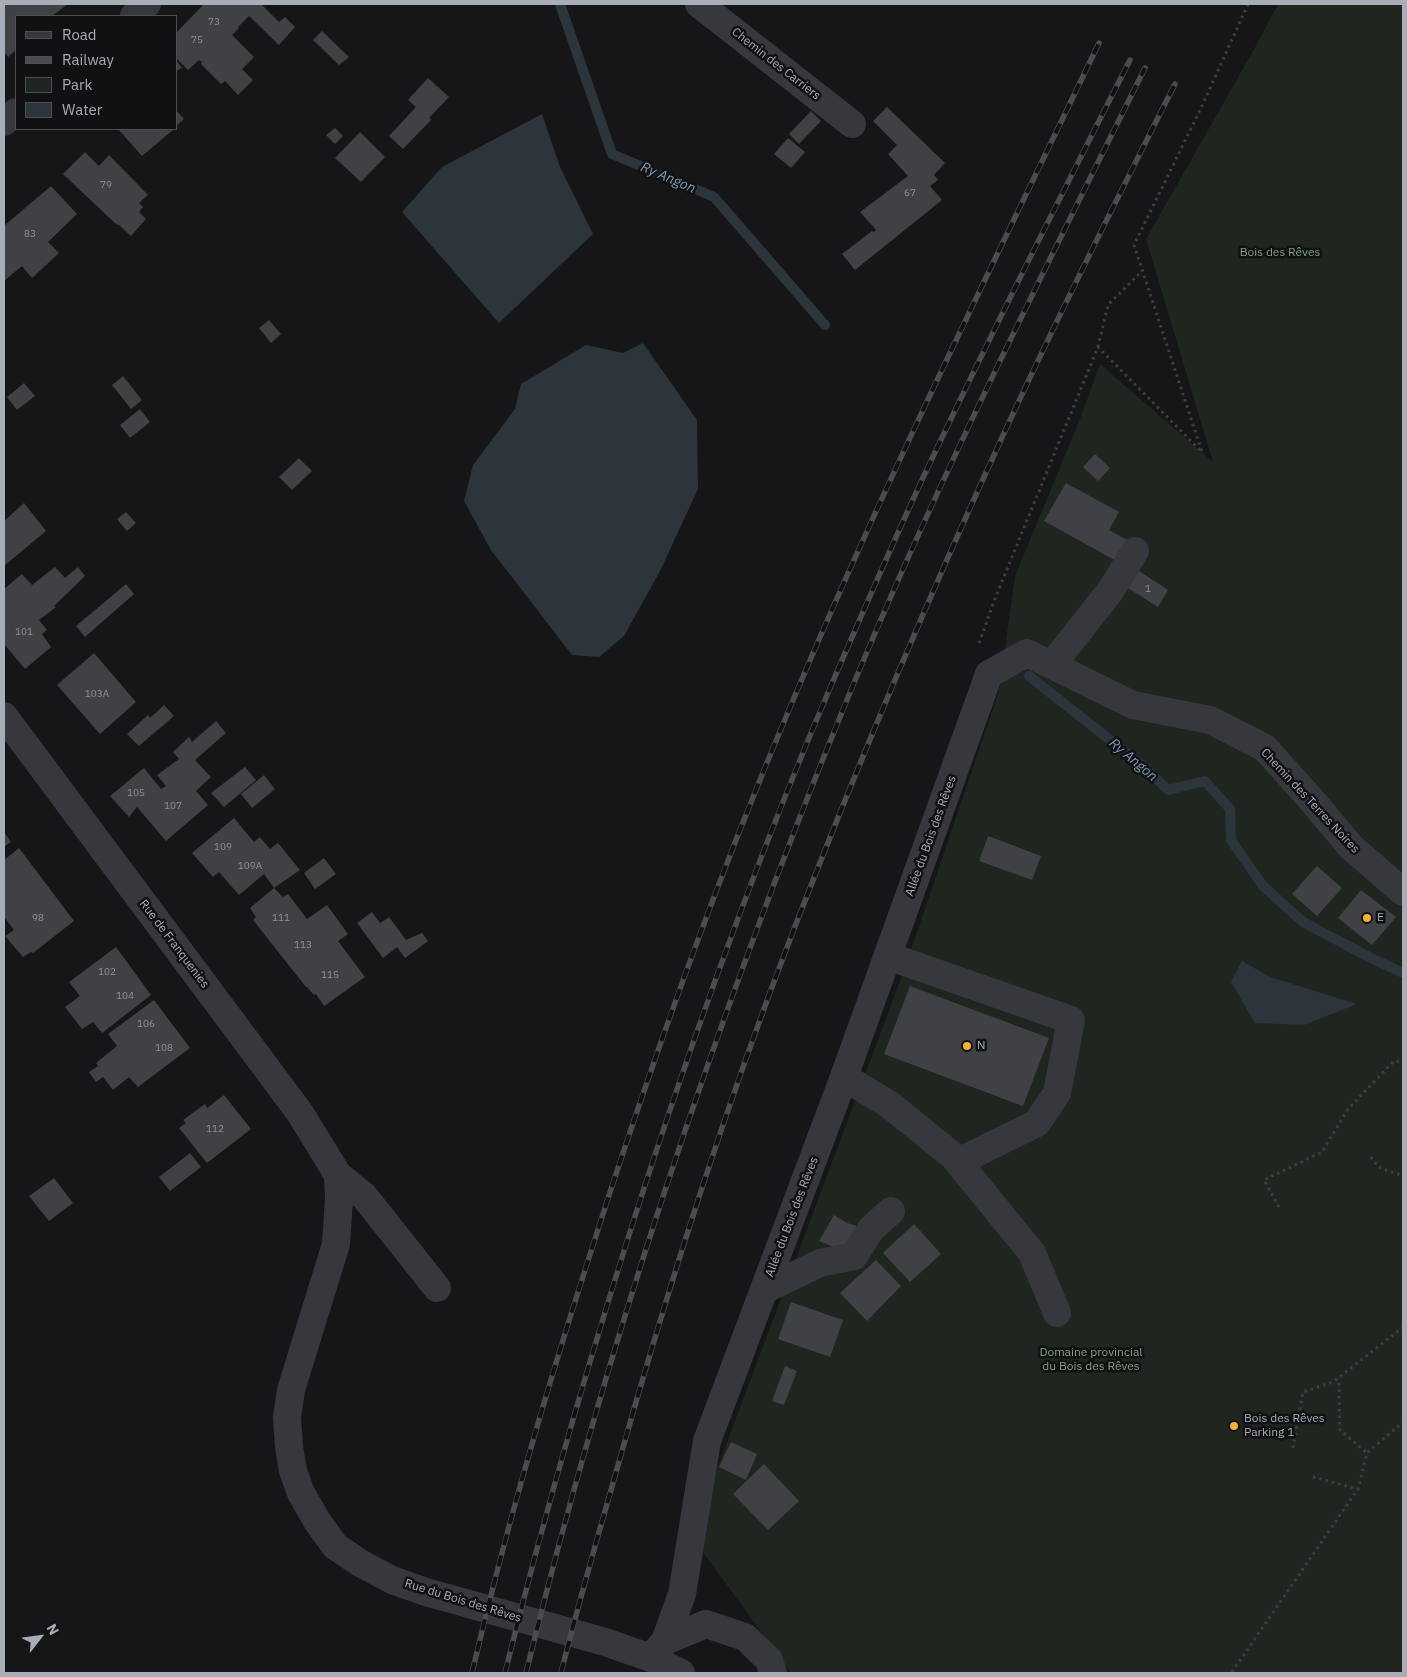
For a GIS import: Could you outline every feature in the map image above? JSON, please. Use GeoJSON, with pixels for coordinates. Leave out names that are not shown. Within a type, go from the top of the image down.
{"type":"FeatureCollection","features":[{"type":"Feature","properties":{"kind":"street"},"geometry":{"type":"LineString","coordinates":[[135,15],[147,4]]}},
{"type":"Feature","properties":{"kind":"street","name":"Chemin des Carriers"},"geometry":{"type":"LineString","coordinates":[[698,4],[852,124]]}},
{"type":"Feature","properties":{"kind":"street"},"geometry":{"type":"LineString","coordinates":[[4,122],[15,113]]}},
{"type":"Feature","properties":{"kind":"street"},"geometry":{"type":"LineString","coordinates":[[1052,665],[1111,590],[1135,551]]}},
{"type":"Feature","properties":{"kind":"street","name":"Chemin des Terres Noires"},"geometry":{"type":"LineString","coordinates":[[989,674],[1026,653],[1133,704],[1210,720],[1265,748],[1351,847],[1403,892]]}},
{"type":"Feature","properties":{"kind":"street","name":"Allée du Bois des Rêves"},"geometry":{"type":"LineString","coordinates":[[658,1649],[682,1594],[706,1441],[844,1077],[989,674]]}},
{"type":"Feature","properties":{"kind":"street","name":"Rue de Franquenies"},"geometry":{"type":"LineString","coordinates":[[4,716],[300,1113],[338,1174]]}},
{"type":"Feature","properties":{"kind":"street"},"geometry":{"type":"LineString","coordinates":[[888,956],[1071,1020],[1057,1094],[1037,1123],[958,1162]]}},
{"type":"Feature","properties":{"kind":"street"},"geometry":{"type":"LineString","coordinates":[[844,1077],[890,1105],[953,1156],[1032,1253],[1057,1313]]}},
{"type":"Feature","properties":{"kind":"street"},"geometry":{"type":"LineString","coordinates":[[338,1174],[364,1196],[437,1288]]}},
{"type":"Feature","properties":{"kind":"street","name":"Rue du Bois des Rêves"},"geometry":{"type":"LineString","coordinates":[[338,1174],[339,1199],[336,1244],[291,1390],[287,1417],[293,1470],[301,1493],[317,1521],[336,1546],[360,1563],[392,1580],[426,1592],[604,1642],[658,1649],[681,1673]]}},
{"type":"Feature","properties":{"kind":"street"},"geometry":{"type":"LineString","coordinates":[[764,1290],[820,1263],[854,1256],[871,1229],[891,1211]]}},
{"type":"Feature","properties":{"kind":"street"},"geometry":{"type":"LineString","coordinates":[[658,1649],[706,1624],[745,1637],[769,1660],[773,1673]]}},
{"type":"Feature","properties":{"kind":"path"},"geometry":{"type":"LineString","coordinates":[[1098,347],[1108,305],[1142,271]]}},
{"type":"Feature","properties":{"kind":"path"},"geometry":{"type":"LineString","coordinates":[[1280,1207],[1264,1180],[1322,1152],[1348,1109],[1394,1061],[1403,1062]]}},
{"type":"Feature","properties":{"kind":"path"},"geometry":{"type":"LineString","coordinates":[[1371,1157],[1378,1168],[1403,1176]]}},
{"type":"Feature","properties":{"kind":"path"},"geometry":{"type":"LineString","coordinates":[[1293,1448],[1303,1392],[1333,1382],[1402,1330],[1403,1324]]}},
{"type":"Feature","properties":{"kind":"path"},"geometry":{"type":"LineString","coordinates":[[1339,1383],[1340,1430],[1367,1453]]}},
{"type":"Feature","properties":{"kind":"path"},"geometry":{"type":"LineString","coordinates":[[1232,1672],[1358,1490],[1367,1453],[1403,1422]]}},
{"type":"Feature","properties":{"kind":"path"},"geometry":{"type":"LineString","coordinates":[[1313,1477],[1358,1490]]}},
{"type":"Feature","properties":{"kind":"green space","name":"Domaine provincial du Bois des Rêves"},"geometry":{"type":"Polygon","coordinates":[[[1278,4],[1403,4],[1403,1673],[791,1673],[697,1544],[702,1509],[903,973],[999,691],[1015,576],[1080,419],[1100,364],[1213,462],[1146,239],[1278,4]]]}},
{"type":"Feature","properties":{"kind":"water"},"geometry":{"type":"Polygon","coordinates":[[[542,114],[560,167],[593,234],[499,323],[402,212],[442,167],[542,114]]]}},
{"type":"Feature","properties":{"kind":"water"},"geometry":{"type":"Polygon","coordinates":[[[643,343],[697,420],[698,489],[660,571],[624,636],[599,657],[572,655],[491,550],[464,501],[473,465],[515,409],[521,384],[586,345],[623,353],[643,343]]]}},
{"type":"Feature","properties":{"kind":"water"},"geometry":{"type":"Polygon","coordinates":[[[1242,961],[1270,977],[1357,1004],[1304,1025],[1255,1023],[1231,982],[1242,961]]]}},
{"type":"Feature","properties":{"kind":"building"},"geometry":{"type":"Polygon","coordinates":[[[4,4],[68,4],[53,15],[15,15],[15,51],[8,57],[4,51],[4,4]]]}},
{"type":"Feature","properties":{"kind":"building"},"geometry":{"type":"Polygon","coordinates":[[[204,4],[264,4],[262,5],[279,22],[285,17],[295,27],[279,45],[249,16],[238,27],[232,35],[254,57],[242,69],[253,80],[238,95],[225,81],[221,84],[199,60],[188,70],[178,60],[178,31],[204,4]]]}},
{"type":"Feature","properties":{"kind":"building"},"geometry":{"type":"Polygon","coordinates":[[[322,31],[349,57],[339,65],[313,40],[322,31]]]}},
{"type":"Feature","properties":{"kind":"building"},"geometry":{"type":"Polygon","coordinates":[[[428,78],[449,97],[429,118],[431,119],[430,121],[403,149],[389,136],[416,107],[408,100],[428,78]]]}},
{"type":"Feature","properties":{"kind":"building"},"geometry":{"type":"Polygon","coordinates":[[[887,107],[945,163],[934,175],[938,180],[930,186],[942,200],[855,270],[842,254],[876,230],[860,212],[908,176],[888,154],[897,145],[873,121],[887,107]]]}},
{"type":"Feature","properties":{"kind":"building"},"geometry":{"type":"Polygon","coordinates":[[[811,111],[821,121],[799,144],[789,134],[811,111]]]}},
{"type":"Feature","properties":{"kind":"building"},"geometry":{"type":"Polygon","coordinates":[[[178,112],[184,119],[178,124],[178,112]]]}},
{"type":"Feature","properties":{"kind":"building"},"geometry":{"type":"Polygon","coordinates":[[[335,128],[343,136],[335,144],[326,135],[335,128]]]}},
{"type":"Feature","properties":{"kind":"building"},"geometry":{"type":"Polygon","coordinates":[[[119,130],[173,130],[142,156],[119,130]]]}},
{"type":"Feature","properties":{"kind":"building"},"geometry":{"type":"Polygon","coordinates":[[[360,132],[385,157],[361,182],[335,158],[360,132]]]}},
{"type":"Feature","properties":{"kind":"building"},"geometry":{"type":"Polygon","coordinates":[[[788,138],[805,152],[791,168],[774,154],[788,138]]]}},
{"type":"Feature","properties":{"kind":"building"},"geometry":{"type":"Polygon","coordinates":[[[85,152],[99,166],[109,155],[148,195],[139,203],[143,207],[139,212],[146,219],[131,236],[63,174],[85,152]]]}},
{"type":"Feature","properties":{"kind":"building"},"geometry":{"type":"Polygon","coordinates":[[[51,186],[77,214],[48,242],[59,253],[32,278],[22,266],[4,281],[4,226],[51,186]]]}},
{"type":"Feature","properties":{"kind":"building"},"geometry":{"type":"Polygon","coordinates":[[[269,320],[281,334],[271,343],[259,328],[269,320]]]}},
{"type":"Feature","properties":{"kind":"building"},"geometry":{"type":"Polygon","coordinates":[[[123,376],[142,400],[131,409],[112,385],[123,376]]]}},
{"type":"Feature","properties":{"kind":"building"},"geometry":{"type":"Polygon","coordinates":[[[24,383],[35,396],[17,410],[7,397],[24,383]]]}},
{"type":"Feature","properties":{"kind":"building"},"geometry":{"type":"Polygon","coordinates":[[[140,409],[150,422],[130,438],[120,425],[140,409]]]}},
{"type":"Feature","properties":{"kind":"building"},"geometry":{"type":"Polygon","coordinates":[[[1095,454],[1110,468],[1098,481],[1083,467],[1095,454]]]}},
{"type":"Feature","properties":{"kind":"building"},"geometry":{"type":"Polygon","coordinates":[[[299,458],[312,471],[292,490],[279,477],[299,458]]]}},
{"type":"Feature","properties":{"kind":"building"},"geometry":{"type":"Polygon","coordinates":[[[1066,483],[1119,512],[1109,530],[1129,541],[1118,562],[1044,521],[1066,483]]]}},
{"type":"Feature","properties":{"kind":"building"},"geometry":{"type":"Polygon","coordinates":[[[24,503],[46,531],[4,566],[4,521],[24,503]]]}},
{"type":"Feature","properties":{"kind":"building"},"geometry":{"type":"Polygon","coordinates":[[[126,512],[136,523],[127,531],[117,519],[126,512]]]}},
{"type":"Feature","properties":{"kind":"building"},"geometry":{"type":"Polygon","coordinates":[[[55,567],[65,578],[78,567],[85,576],[54,606],[56,607],[39,620],[47,630],[42,634],[51,647],[25,669],[4,644],[4,589],[22,574],[32,585],[55,567]]]}},
{"type":"Feature","properties":{"kind":"building"},"geometry":{"type":"Polygon","coordinates":[[[1139,571],[1168,590],[1158,607],[1128,588],[1139,571]]]}},
{"type":"Feature","properties":{"kind":"building"},"geometry":{"type":"Polygon","coordinates":[[[126,584],[134,594],[85,637],[76,626],[126,584]]]}},
{"type":"Feature","properties":{"kind":"building"},"geometry":{"type":"Polygon","coordinates":[[[94,653],[136,702],[100,734],[57,685],[94,653]]]}},
{"type":"Feature","properties":{"kind":"building"},"geometry":{"type":"Polygon","coordinates":[[[164,705],[174,716],[139,746],[127,734],[148,715],[150,718],[164,705]]]}},
{"type":"Feature","properties":{"kind":"building"},"geometry":{"type":"Polygon","coordinates":[[[216,721],[226,733],[195,760],[211,777],[196,791],[208,805],[166,841],[137,807],[129,817],[110,796],[144,768],[161,789],[166,786],[157,775],[179,759],[173,752],[189,737],[192,742],[216,721]]]}},
{"type":"Feature","properties":{"kind":"building"},"geometry":{"type":"Polygon","coordinates":[[[245,767],[256,780],[224,807],[211,793],[245,767]]]}},
{"type":"Feature","properties":{"kind":"building"},"geometry":{"type":"Polygon","coordinates":[[[264,775],[275,789],[252,808],[241,794],[264,775]]]}},
{"type":"Feature","properties":{"kind":"building"},"geometry":{"type":"Polygon","coordinates":[[[234,818],[254,842],[260,837],[270,849],[278,843],[300,870],[274,888],[264,874],[239,895],[219,872],[213,877],[192,853],[234,818]]]}},
{"type":"Feature","properties":{"kind":"building"},"geometry":{"type":"Polygon","coordinates":[[[4,832],[11,842],[4,847],[4,832]]]}},
{"type":"Feature","properties":{"kind":"building"},"geometry":{"type":"Polygon","coordinates":[[[988,836],[1041,856],[1032,880],[979,861],[988,836]]]}},
{"type":"Feature","properties":{"kind":"building"},"geometry":{"type":"Polygon","coordinates":[[[19,848],[74,921],[33,953],[31,952],[23,957],[5,936],[14,930],[4,919],[4,860],[19,848]]]}},
{"type":"Feature","properties":{"kind":"building"},"geometry":{"type":"Polygon","coordinates":[[[324,858],[336,874],[315,889],[304,873],[324,858]]]}},
{"type":"Feature","properties":{"kind":"building"},"geometry":{"type":"Polygon","coordinates":[[[1317,866],[1342,888],[1317,916],[1292,894],[1317,866]]]}},
{"type":"Feature","properties":{"kind":"building"},"geometry":{"type":"Polygon","coordinates":[[[274,888],[283,897],[288,894],[307,919],[327,905],[348,934],[338,941],[365,977],[324,1006],[316,994],[314,995],[306,987],[253,920],[256,917],[250,908],[274,888]]]}},
{"type":"Feature","properties":{"kind":"building","name":"E"},"geometry":{"type":"Polygon","coordinates":[[[1361,890],[1396,917],[1372,945],[1338,918],[1361,890]]]}},
{"type":"Feature","properties":{"kind":"building"},"geometry":{"type":"Polygon","coordinates":[[[372,912],[380,923],[389,917],[406,940],[422,933],[428,941],[405,958],[397,947],[383,958],[357,923],[372,912]]]}},
{"type":"Feature","properties":{"kind":"building"},"geometry":{"type":"Polygon","coordinates":[[[116,947],[151,995],[102,1033],[93,1022],[82,1029],[65,1007],[80,996],[69,982],[116,947]]]}},
{"type":"Feature","properties":{"kind":"building","name":"N"},"geometry":{"type":"Polygon","coordinates":[[[910,986],[1049,1038],[1023,1106],[884,1054],[910,986]]]}},
{"type":"Feature","properties":{"kind":"building"},"geometry":{"type":"Polygon","coordinates":[[[154,1000],[190,1048],[138,1087],[129,1077],[113,1090],[103,1077],[96,1082],[89,1072],[98,1066],[96,1063],[117,1046],[108,1034],[154,1000]]]}},
{"type":"Feature","properties":{"kind":"building"},"geometry":{"type":"Polygon","coordinates":[[[224,1095],[251,1129],[207,1163],[179,1128],[186,1123],[183,1120],[205,1104],[207,1108],[224,1095]]]}},
{"type":"Feature","properties":{"kind":"building"},"geometry":{"type":"Polygon","coordinates":[[[190,1153],[201,1167],[170,1191],[159,1177],[190,1153]]]}},
{"type":"Feature","properties":{"kind":"building"},"geometry":{"type":"Polygon","coordinates":[[[54,1178],[73,1203],[49,1221],[29,1196],[54,1178]]]}},
{"type":"Feature","properties":{"kind":"building"},"geometry":{"type":"Polygon","coordinates":[[[834,1215],[847,1223],[860,1227],[850,1251],[819,1241],[834,1215]]]}},
{"type":"Feature","properties":{"kind":"building"},"geometry":{"type":"Polygon","coordinates":[[[914,1224],[941,1254],[910,1282],[883,1253],[914,1224]]]}},
{"type":"Feature","properties":{"kind":"building"},"geometry":{"type":"Polygon","coordinates":[[[876,1260],[901,1286],[867,1321],[840,1293],[876,1260]]]}},
{"type":"Feature","properties":{"kind":"building"},"geometry":{"type":"Polygon","coordinates":[[[791,1302],[843,1320],[830,1357],[778,1339],[791,1302]]]}},
{"type":"Feature","properties":{"kind":"building"},"geometry":{"type":"Polygon","coordinates":[[[785,1366],[797,1371],[784,1405],[772,1401],[785,1366]]]}},
{"type":"Feature","properties":{"kind":"building"},"geometry":{"type":"Polygon","coordinates":[[[731,1442],[757,1454],[746,1480],[719,1467],[731,1442]]]}},
{"type":"Feature","properties":{"kind":"building"},"geometry":{"type":"Polygon","coordinates":[[[764,1464],[799,1501],[768,1530],[733,1494],[764,1464]]]}},
{"type":"Feature","properties":{"kind":"waterway","name":"Ry Angon"},"geometry":{"type":"LineString","coordinates":[[560,4],[612,154],[714,197],[825,325]]}},
{"type":"Feature","properties":{"kind":"waterway","name":"Ry Angon"},"geometry":{"type":"LineString","coordinates":[[1029,676],[1143,766],[1168,790],[1205,781],[1230,809],[1231,840],[1263,886],[1303,922],[1403,973]]}},
{"type":"Feature","properties":{"kind":"railway"},"geometry":{"type":"LineString","coordinates":[[472,1673],[539,1418],[570,1317],[632,1125],[734,844],[791,705],[864,538],[941,372],[1099,43]]}},
{"type":"Feature","properties":{"kind":"railway"},"geometry":{"type":"LineString","coordinates":[[505,1673],[554,1487],[627,1240],[689,1053],[734,928],[782,804],[833,681],[921,482],[1050,217],[1130,60]]}},
{"type":"Feature","properties":{"kind":"railway"},"geometry":{"type":"LineString","coordinates":[[526,1673],[558,1548],[593,1424],[669,1178],[711,1056],[801,815],[883,615],[954,457],[1145,68]]}},
{"type":"Feature","properties":{"kind":"railway"},"geometry":{"type":"LineString","coordinates":[[561,1673],[653,1343],[720,1135],[794,929],[922,616],[977,492],[1067,300],[1175,84]]}},
{"type":"Feature","properties":{"kind":"place","name":"E"},"geometry":{"type":"Point","coordinates":[1367,918]}},
{"type":"Feature","properties":{"kind":"place","name":"N"},"geometry":{"type":"Point","coordinates":[967,1046]}},
{"type":"Feature","properties":{"kind":"place","name":"Bois des Rêves Parking 1"},"geometry":{"type":"Point","coordinates":[1234,1426]}},
{"type":"Feature","properties":{"kind":"park label","name":"Bois des Rêves"},"geometry":{"type":"Point","coordinates":[1280,253]}}]}
